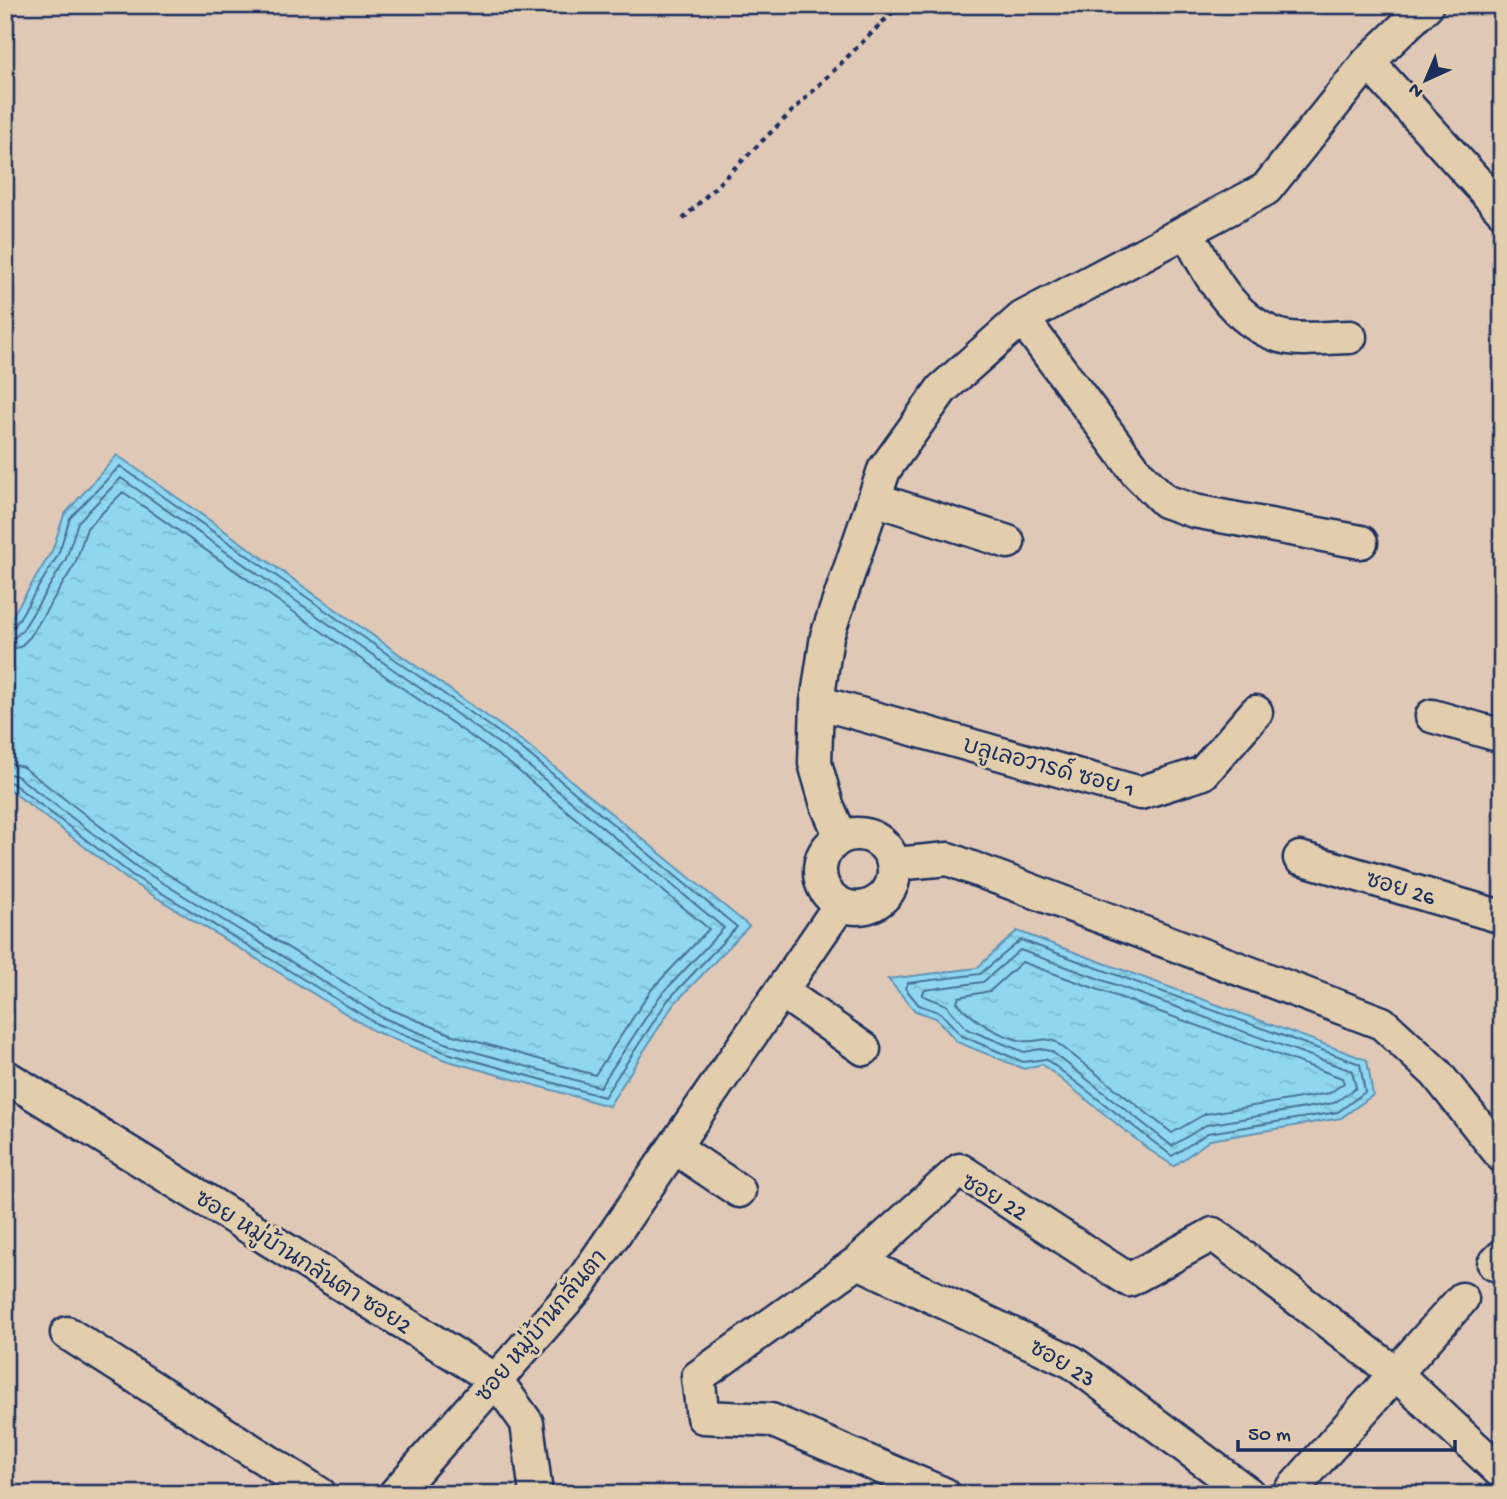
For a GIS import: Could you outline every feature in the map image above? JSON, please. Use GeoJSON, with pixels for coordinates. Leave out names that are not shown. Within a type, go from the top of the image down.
{"type":"FeatureCollection","features":[{"type":"Feature","properties":{"kind":"street"},"geometry":{"type":"LineString","coordinates":[[841,836],[827,805],[816,763],[817,702],[827,636],[884,470],[942,389],[1022,318],[1266,189],[1408,12]]}},
{"type":"Feature","properties":{"kind":"street"},"geometry":{"type":"LineString","coordinates":[[1368,62],[1502,210]]}},
{"type":"Feature","properties":{"kind":"street"},"geometry":{"type":"LineString","coordinates":[[1187,231],[1208,273],[1244,317],[1282,337],[1350,337]]}},
{"type":"Feature","properties":{"kind":"street"},"geometry":{"type":"LineString","coordinates":[[1022,318],[1138,474],[1165,500],[1194,511],[1361,542]]}},
{"type":"Feature","properties":{"kind":"street"},"geometry":{"type":"LineString","coordinates":[[873,499],[1008,542]]}},
{"type":"Feature","properties":{"kind":"street","name":"บลูเลอวารด์ ซอย 1"},"geometry":{"type":"LineString","coordinates":[[817,702],[1140,793],[1203,773],[1256,712]]}},
{"type":"Feature","properties":{"kind":"street"},"geometry":{"type":"LineString","coordinates":[[1432,716],[1502,736]]}},
{"type":"Feature","properties":{"kind":"street"},"geometry":{"type":"LineString","coordinates":[[853,832],[882,841],[895,864],[894,880],[882,900],[860,909],[840,905],[822,886],[820,861],[833,840],[841,836],[853,832]]}},
{"type":"Feature","properties":{"kind":"street","name":"ซอย 26"},"geometry":{"type":"LineString","coordinates":[[1300,858],[1502,916]]}},
{"type":"Feature","properties":{"kind":"street"},"geometry":{"type":"LineString","coordinates":[[895,864],[948,859],[1382,1023],[1436,1073],[1502,1156]]}},
{"type":"Feature","properties":{"kind":"street","name":"ซอย หมู่บ้านกลันตา"},"geometry":{"type":"LineString","coordinates":[[396,1494],[578,1287],[840,905]]}},
{"type":"Feature","properties":{"kind":"street"},"geometry":{"type":"LineString","coordinates":[[781,991],[864,1049]]}},
{"type":"Feature","properties":{"kind":"street","name":"ซอย หมู่บ้านกลันตา ซอย2"},"geometry":{"type":"LineString","coordinates":[[5,1076],[496,1380],[527,1423],[536,1494]]}},
{"type":"Feature","properties":{"kind":"street"},"geometry":{"type":"LineString","coordinates":[[674,1147],[739,1191]]}},
{"type":"Feature","properties":{"kind":"street","name":"ซอย 22"},"geometry":{"type":"LineString","coordinates":[[944,1494],[771,1420],[703,1417],[698,1377],[858,1262],[960,1170],[1129,1280],[1213,1234],[1395,1374],[1502,1473]]}},
{"type":"Feature","properties":{"kind":"street","name":"ซอย 23"},"geometry":{"type":"LineString","coordinates":[[858,1262],[1072,1362],[1249,1494]]}},
{"type":"Feature","properties":{"kind":"street"},"geometry":{"type":"LineString","coordinates":[[1289,1494],[1462,1299]]}},
{"type":"Feature","properties":{"kind":"street"},"geometry":{"type":"LineString","coordinates":[[66,1333],[320,1494]]}},
{"type":"Feature","properties":{"kind":"path"},"geometry":{"type":"LineString","coordinates":[[683,219],[900,5]]}},
{"type":"Feature","properties":{"kind":"water"},"geometry":{"type":"Polygon","coordinates":[[[117,455],[525,743],[749,926],[673,1005],[609,1106],[445,1060],[374,1031],[128,880],[5,786],[5,628],[52,551],[64,515],[117,455]]]}},
{"type":"Feature","properties":{"kind":"water"},"geometry":{"type":"Polygon","coordinates":[[[1017,931],[1367,1060],[1373,1095],[1341,1118],[1210,1140],[1174,1166],[1148,1149],[1042,1064],[1024,1069],[957,1042],[936,1018],[915,1011],[888,979],[977,968],[1017,931]]]}}]}
